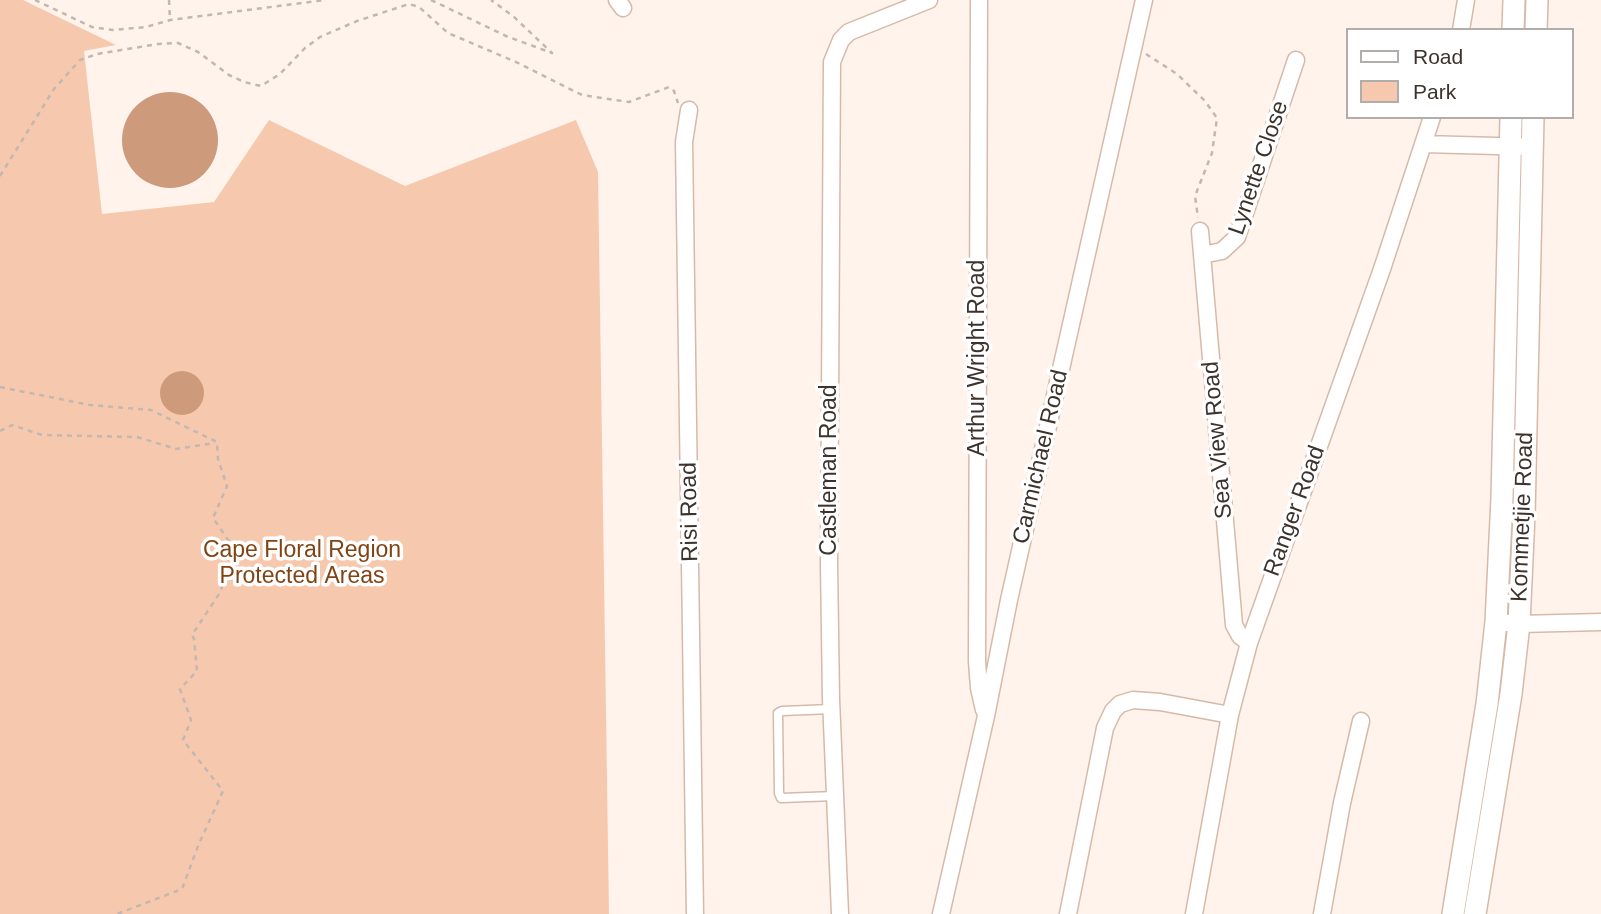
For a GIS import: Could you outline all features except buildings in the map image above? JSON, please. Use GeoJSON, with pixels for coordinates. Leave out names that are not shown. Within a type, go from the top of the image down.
{"type":"FeatureCollection","features":[{"type":"Feature","properties":{"kind":"main road"},"geometry":{"type":"LineString","coordinates":[[1513,28],[1514,0]]}},
{"type":"Feature","properties":{"kind":"main road"},"geometry":{"type":"LineString","coordinates":[[1536,28],[1537,0]]}},
{"type":"Feature","properties":{"kind":"main road","name":"Kommetjie Road"},"geometry":{"type":"LineString","coordinates":[[1453,914],[1485,717],[1496,622],[1502,498],[1511,119]]}},
{"type":"Feature","properties":{"kind":"main road","name":"Kommetjie Road"},"geometry":{"type":"LineString","coordinates":[[1475,914],[1511,694],[1519,624],[1533,119]]}},
{"type":"Feature","properties":{"kind":"street","name":"Castleman Road"},"geometry":{"type":"LineString","coordinates":[[840,914],[829,565],[831,88],[834,55],[841,40],[849,32],[929,0]]}},
{"type":"Feature","properties":{"kind":"street","name":"Arthur Wright Road"},"geometry":{"type":"LineString","coordinates":[[979,0],[977,661],[979,688],[986,716]]}},
{"type":"Feature","properties":{"kind":"street","name":"Carmichael Road"},"geometry":{"type":"LineString","coordinates":[[941,914],[1144,0]]}},
{"type":"Feature","properties":{"kind":"street"},"geometry":{"type":"LineString","coordinates":[[1461,28],[1466,0]]}},
{"type":"Feature","properties":{"kind":"street","name":"Lynette Close"},"geometry":{"type":"LineString","coordinates":[[1202,255],[1222,251],[1237,237],[1296,60]]}},
{"type":"Feature","properties":{"kind":"street","name":"Risi Road"},"geometry":{"type":"LineString","coordinates":[[687,116],[685,194],[695,914]]}},
{"type":"Feature","properties":{"kind":"street","name":"Ranger Road"},"geometry":{"type":"LineString","coordinates":[[1194,914],[1230,715],[1248,643],[1382,269],[1431,119]]}},
{"type":"Feature","properties":{"kind":"street"},"geometry":{"type":"LineString","coordinates":[[1423,144],[1533,147]]}},
{"type":"Feature","properties":{"kind":"street","name":"Sea View Road"},"geometry":{"type":"LineString","coordinates":[[1200,232],[1234,625],[1248,643]]}},
{"type":"Feature","properties":{"kind":"street"},"geometry":{"type":"LineString","coordinates":[[1496,622],[1601,622]]}},
{"type":"Feature","properties":{"kind":"street"},"geometry":{"type":"LineString","coordinates":[[1068,914],[1105,728],[1113,711],[1120,704],[1133,700],[1160,702],[1230,715]]}},
{"type":"Feature","properties":{"kind":"street"},"geometry":{"type":"LineString","coordinates":[[1322,914],[1342,803],[1361,721]]}},
{"type":"Feature","properties":{"kind":"lane"},"geometry":{"type":"LineString","coordinates":[[832,709],[778,713],[779,793],[782,798],[835,796]]}},
{"type":"Feature","properties":{"kind":"path"},"geometry":{"type":"LineString","coordinates":[[35,0],[92,27],[113,30],[325,0]]}},
{"type":"Feature","properties":{"kind":"path"},"geometry":{"type":"LineString","coordinates":[[169,0],[170,20]]}},
{"type":"Feature","properties":{"kind":"path"},"geometry":{"type":"LineString","coordinates":[[431,0],[506,36],[552,54],[513,16],[491,0]]}},
{"type":"Feature","properties":{"kind":"path"},"geometry":{"type":"LineString","coordinates":[[0,176],[54,89],[80,60],[97,54],[178,43],[198,52],[229,75],[251,85],[261,86],[279,74],[320,37],[357,21],[409,4],[419,7],[448,33],[516,62],[582,95],[629,102],[666,87],[672,88],[687,116]]}},
{"type":"Feature","properties":{"kind":"path"},"geometry":{"type":"LineString","coordinates":[[1133,48],[1177,74],[1205,101],[1217,118],[1212,153],[1195,196],[1200,232]]}},
{"type":"Feature","properties":{"kind":"path"},"geometry":{"type":"LineString","coordinates":[[0,387],[90,405],[151,411],[217,442]]}},
{"type":"Feature","properties":{"kind":"path"},"geometry":{"type":"LineString","coordinates":[[0,431],[12,425],[42,435],[137,437],[176,449],[217,442]]}},
{"type":"Feature","properties":{"kind":"path"},"geometry":{"type":"LineString","coordinates":[[117,914],[182,888],[223,791],[183,740],[191,720],[180,689],[197,671],[192,635],[220,591],[231,544],[213,519],[227,486],[218,458],[217,442]]}},
{"type":"Feature","properties":{"kind":"green space","name":"Cape Floral Region Protected Areas"},"geometry":{"type":"Polygon","coordinates":[[[0,0],[23,0],[116,45],[84,51],[102,214],[214,202],[269,120],[405,186],[576,120],[598,172],[609,914],[0,914],[0,0]]]}},
{"type":"Feature","properties":{"kind":"shaded area"},"geometry":{"type":"Polygon","coordinates":[[[170,92],[188,96],[204,106],[214,122],[218,140],[214,158],[204,174],[188,184],[170,188],[152,184],[136,174],[126,158],[122,140],[126,122],[136,106],[152,96],[170,92]]]}},
{"type":"Feature","properties":{"kind":"shaded area"},"geometry":{"type":"Polygon","coordinates":[[[182,371],[191,372],[198,377],[203,384],[203,402],[198,409],[191,414],[182,415],[173,414],[166,409],[161,402],[160,393],[161,384],[166,377],[173,372],[182,371]]]}}]}
